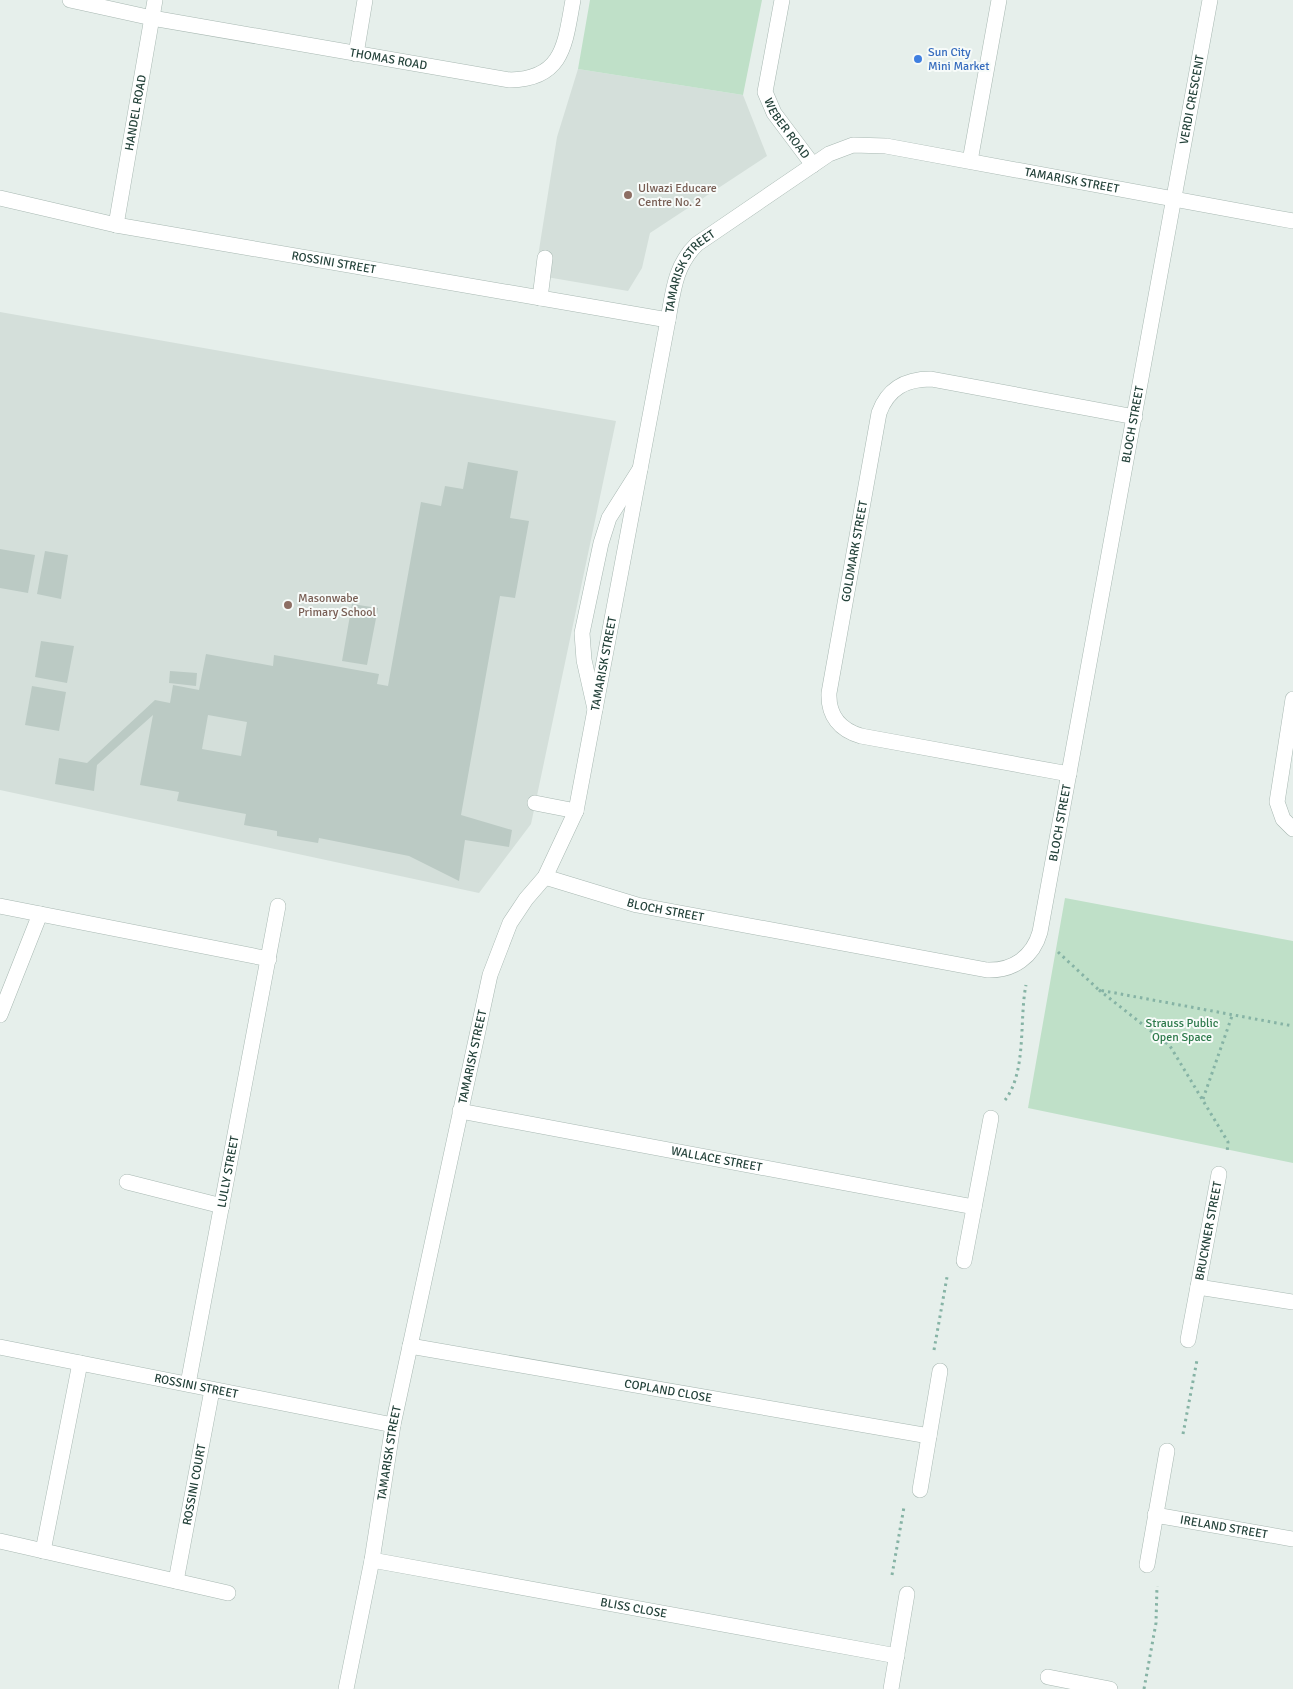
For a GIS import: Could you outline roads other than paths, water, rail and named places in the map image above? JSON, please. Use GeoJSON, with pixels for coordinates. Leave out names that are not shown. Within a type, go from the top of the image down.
{"type":"FeatureCollection","features":[{"type":"Feature","properties":{"kind":"street","name":"THOMAS ROAD"},"geometry":{"type":"LineString","coordinates":[[70,0],[152,18],[510,80],[528,79],[543,73],[559,58],[564,48],[573,0]]}},
{"type":"Feature","properties":{"kind":"street","name":"HANDEL ROAD"},"geometry":{"type":"LineString","coordinates":[[116,225],[155,0]]}},
{"type":"Feature","properties":{"kind":"street"},"geometry":{"type":"LineString","coordinates":[[356,54],[365,0]]}},
{"type":"Feature","properties":{"kind":"street","name":"WEBER ROAD"},"geometry":{"type":"LineString","coordinates":[[782,0],[765,92],[774,113],[813,165]]}},
{"type":"Feature","properties":{"kind":"street"},"geometry":{"type":"LineString","coordinates":[[970,161],[999,0]]}},
{"type":"Feature","properties":{"kind":"street","name":"VERDI CRESCENT"},"geometry":{"type":"LineString","coordinates":[[1174,199],[1210,0]]}},
{"type":"Feature","properties":{"kind":"street","name":"TAMARISK STREET"},"geometry":{"type":"LineString","coordinates":[[346,1689],[372,1560],[393,1425],[490,975],[498,948],[510,923],[526,899],[546,877],[576,811],[678,270],[689,252],[697,244],[829,154],[841,148],[870,144],[1293,221]]}},
{"type":"Feature","properties":{"kind":"street","name":"ROSSINI STREET"},"geometry":{"type":"LineString","coordinates":[[0,198],[116,225],[668,320]]}},
{"type":"Feature","properties":{"kind":"street","name":"BLOCH STREET"},"geometry":{"type":"LineString","coordinates":[[546,877],[637,905],[987,970],[997,970],[1017,964],[1028,955],[1037,944],[1174,199]]}},
{"type":"Feature","properties":{"kind":"street"},"geometry":{"type":"LineString","coordinates":[[540,298],[545,258]]}},
{"type":"Feature","properties":{"kind":"street","name":"GOLDMARK STREET"},"geometry":{"type":"LineString","coordinates":[[1069,774],[861,736],[846,730],[834,719],[828,702],[829,693],[879,413],[883,402],[898,386],[908,381],[925,379],[1135,417]]}},
{"type":"Feature","properties":{"kind":"street"},"geometry":{"type":"LineString","coordinates":[[595,709],[584,660],[582,633],[601,543],[609,518],[640,469]]}},
{"type":"Feature","properties":{"kind":"street"},"geometry":{"type":"LineString","coordinates":[[1293,699],[1277,802],[1283,819],[1293,829]]}},
{"type":"Feature","properties":{"kind":"street"},"geometry":{"type":"LineString","coordinates":[[535,803],[576,811]]}},
{"type":"Feature","properties":{"kind":"street"},"geometry":{"type":"LineString","coordinates":[[0,906],[269,959]]}},
{"type":"Feature","properties":{"kind":"street","name":"LULLY STREET"},"geometry":{"type":"LineString","coordinates":[[188,1384],[278,906]]}},
{"type":"Feature","properties":{"kind":"street"},"geometry":{"type":"LineString","coordinates":[[0,1015],[40,914]]}},
{"type":"Feature","properties":{"kind":"street","name":"WALLACE STREET"},"geometry":{"type":"LineString","coordinates":[[460,1112],[974,1207]]}},
{"type":"Feature","properties":{"kind":"street"},"geometry":{"type":"LineString","coordinates":[[964,1261],[990,1118]]}},
{"type":"Feature","properties":{"kind":"street","name":"BRUCKNER STREET"},"geometry":{"type":"LineString","coordinates":[[1188,1340],[1219,1174]]}},
{"type":"Feature","properties":{"kind":"street"},"geometry":{"type":"LineString","coordinates":[[128,1182],[222,1206]]}},
{"type":"Feature","properties":{"kind":"street","name":"BRUCKNER STREET"},"geometry":{"type":"LineString","coordinates":[[1198,1286],[1293,1302]]}},
{"type":"Feature","properties":{"kind":"street","name":"COPLAND CLOSE"},"geometry":{"type":"LineString","coordinates":[[410,1346],[929,1436]]}},
{"type":"Feature","properties":{"kind":"street","name":"ROSSINI STREET"},"geometry":{"type":"LineString","coordinates":[[0,1347],[393,1425]]}},
{"type":"Feature","properties":{"kind":"street"},"geometry":{"type":"LineString","coordinates":[[43,1551],[80,1364]]}},
{"type":"Feature","properties":{"kind":"street"},"geometry":{"type":"LineString","coordinates":[[920,1490],[940,1370]]}},
{"type":"Feature","properties":{"kind":"street","name":"ROSSINI COURT"},"geometry":{"type":"LineString","coordinates":[[176,1581],[212,1390]]}},
{"type":"Feature","properties":{"kind":"street"},"geometry":{"type":"LineString","coordinates":[[1147,1565],[1167,1450]]}},
{"type":"Feature","properties":{"kind":"street","name":"IRELAND STREET"},"geometry":{"type":"LineString","coordinates":[[1155,1515],[1293,1539]]}},
{"type":"Feature","properties":{"kind":"street"},"geometry":{"type":"LineString","coordinates":[[0,1542],[228,1593]]}},
{"type":"Feature","properties":{"kind":"street","name":"BLISS CLOSE"},"geometry":{"type":"LineString","coordinates":[[372,1560],[896,1656]]}},
{"type":"Feature","properties":{"kind":"street"},"geometry":{"type":"LineString","coordinates":[[891,1689],[907,1594]]}},
{"type":"Feature","properties":{"kind":"street"},"geometry":{"type":"LineString","coordinates":[[1048,1677],[1110,1689]]}},
{"type":"Feature","properties":{"kind":"place","name":"Sun City Mini Market"},"geometry":{"type":"Point","coordinates":[918,59]}},
{"type":"Feature","properties":{"kind":"place","name":"Ulwazi Educare Centre No. 2"},"geometry":{"type":"Point","coordinates":[628,195]}},
{"type":"Feature","properties":{"kind":"place","name":"Masonwabe Primary School"},"geometry":{"type":"Point","coordinates":[288,605]}},
{"type":"Feature","properties":{"kind":"park label","name":"Strauss Public Open Space"},"geometry":{"type":"Point","coordinates":[1182,1030]}}]}
